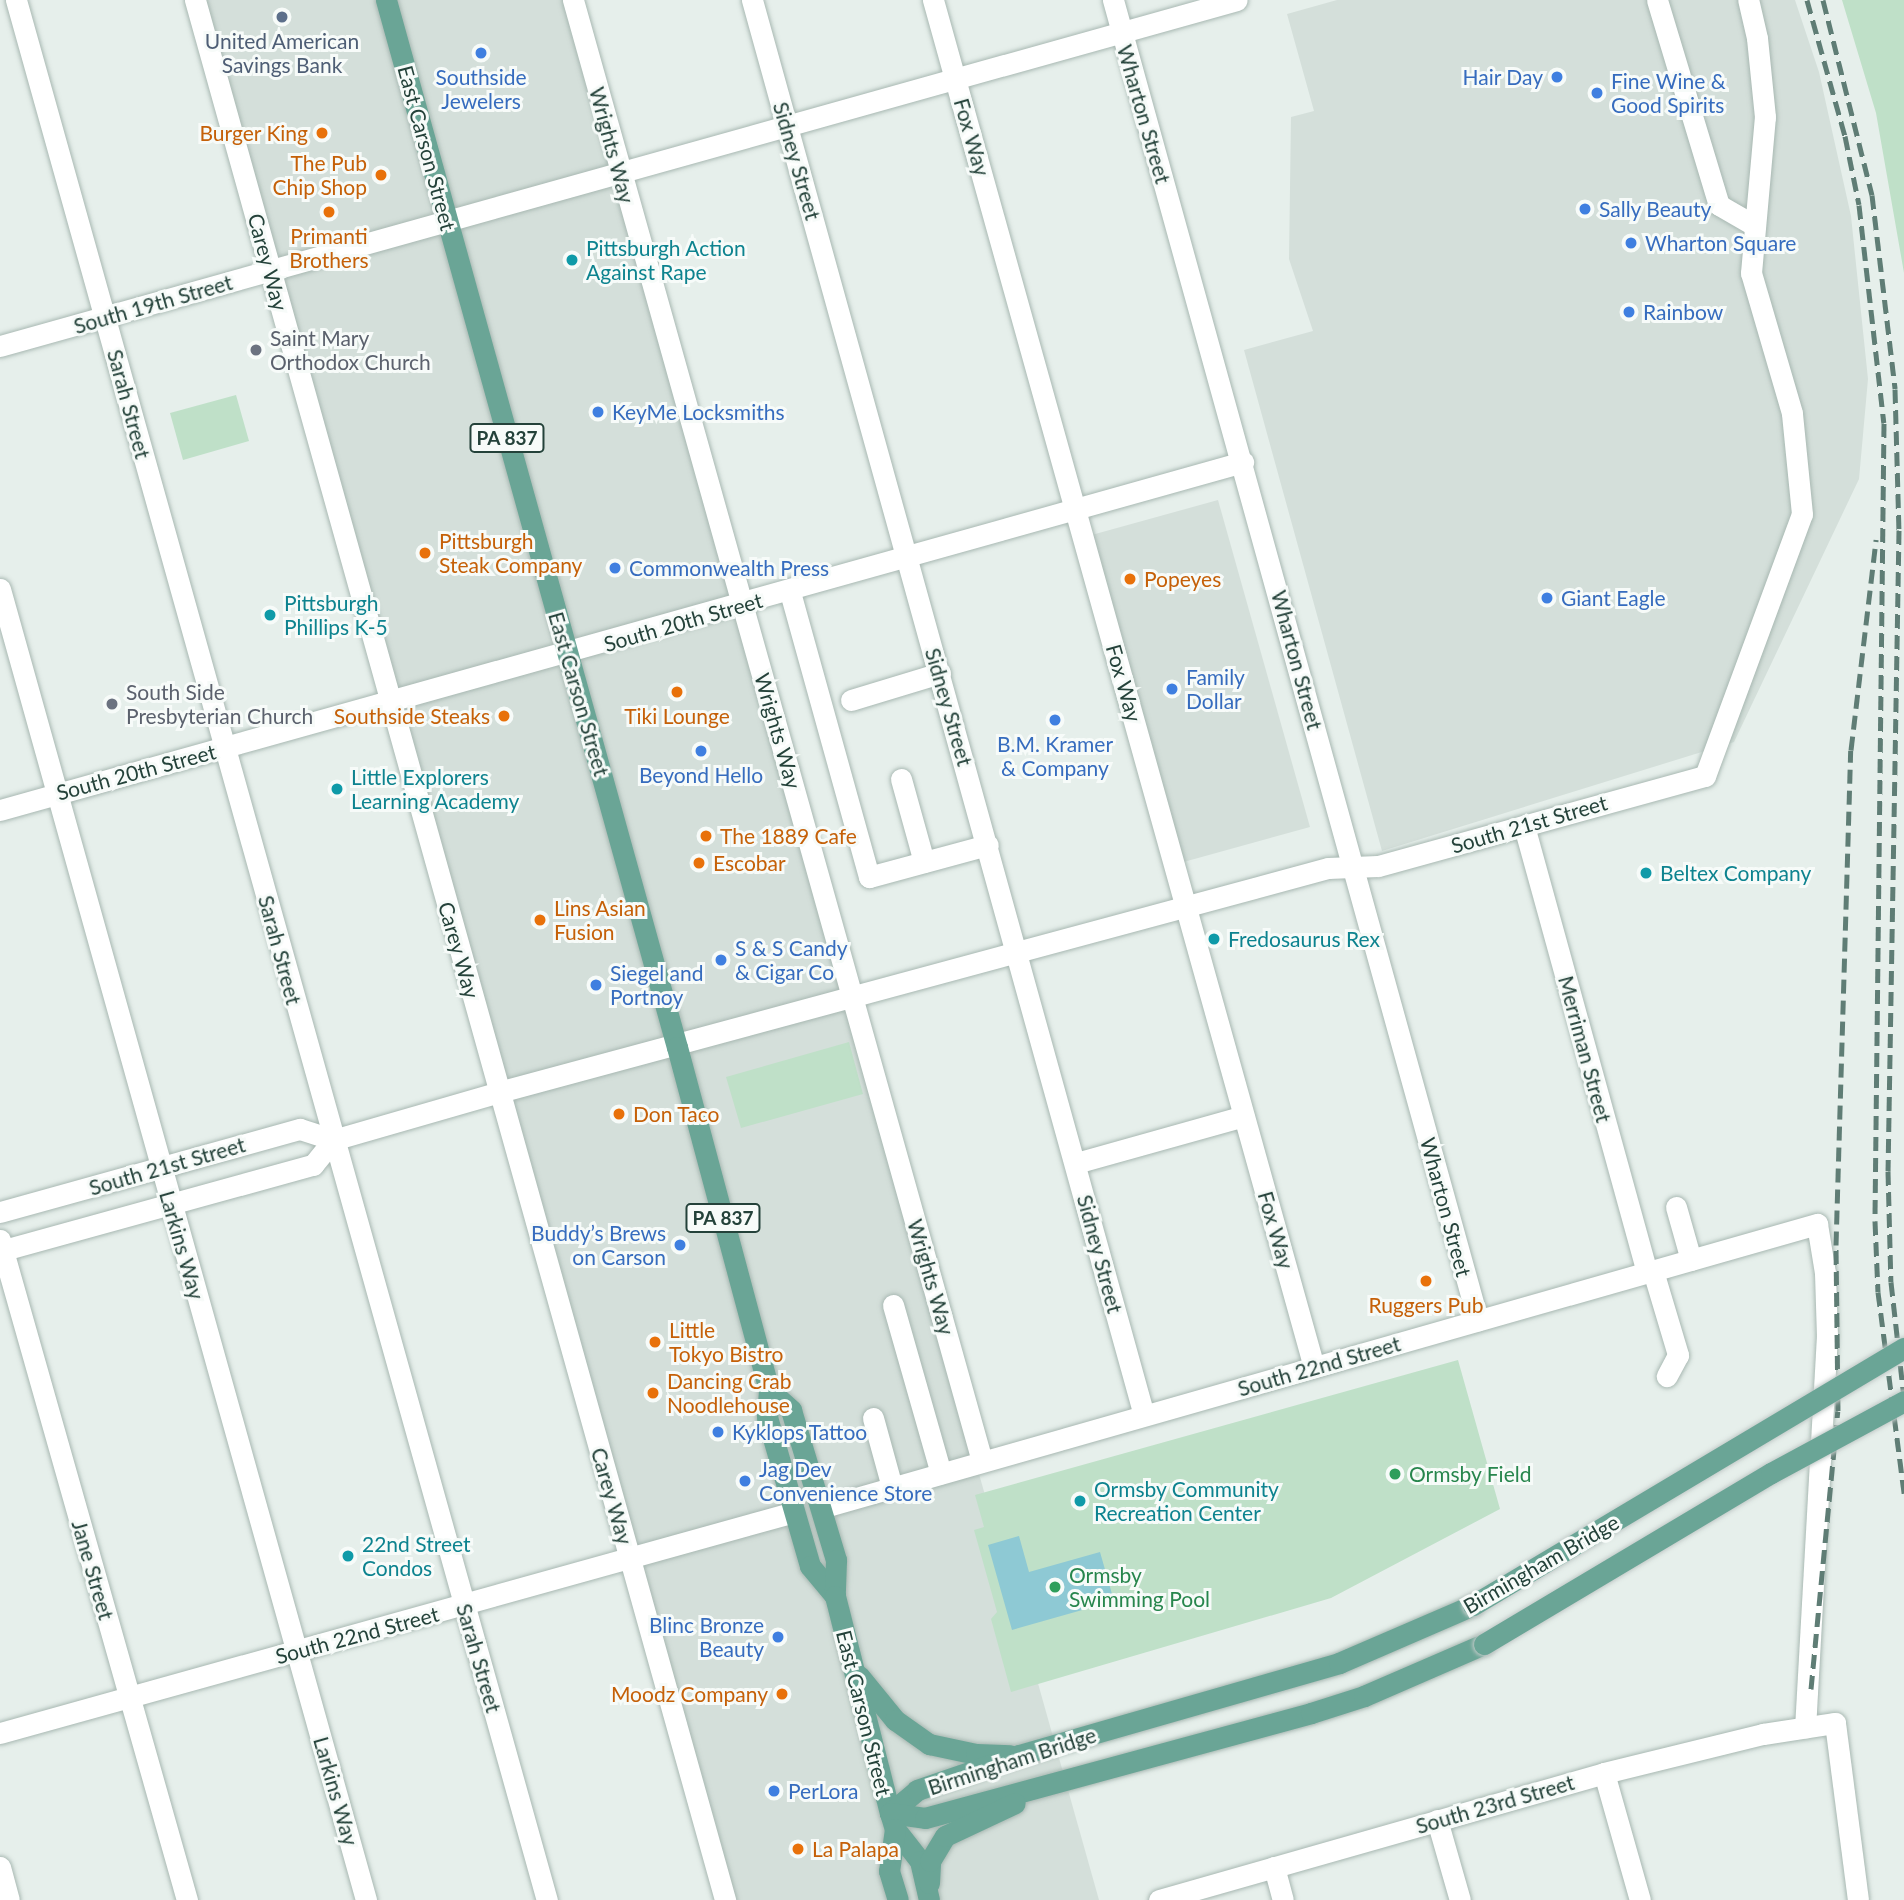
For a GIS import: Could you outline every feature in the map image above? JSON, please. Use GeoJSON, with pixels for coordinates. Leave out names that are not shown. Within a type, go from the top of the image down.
{"type":"FeatureCollection","features":[{"type":"Feature","properties":{"kind":"main road","name":"East Carson Street"},"geometry":{"type":"LineString","coordinates":[[386,0],[677,1047],[769,1390],[767,1417],[810,1566],[835,1596]]}},
{"type":"Feature","properties":{"kind":"main road","name":"Birmingham Bridge"},"geometry":{"type":"LineString","coordinates":[[892,1821],[918,1790],[1019,1755],[1339,1663],[1473,1605],[1904,1348]]}},
{"type":"Feature","properties":{"kind":"main road","name":"East Carson Street"},"geometry":{"type":"LineString","coordinates":[[769,1390],[791,1410],[836,1560],[835,1596],[892,1821],[890,1871],[898,1900]]}},
{"type":"Feature","properties":{"kind":"main road","name":"Birmingham Bridge"},"geometry":{"type":"LineString","coordinates":[[892,1821],[925,1818],[1031,1792],[1354,1699],[1484,1644],[1771,1473],[1904,1401]]}},
{"type":"Feature","properties":{"kind":"main road"},"geometry":{"type":"LineString","coordinates":[[851,1664],[880,1705],[929,1744],[976,1754],[1019,1755]]}},
{"type":"Feature","properties":{"kind":"main road"},"geometry":{"type":"LineString","coordinates":[[928,1898],[930,1861],[945,1836],[997,1814],[1031,1792]]}},
{"type":"Feature","properties":{"kind":"main road","name":"East Carson Street"},"geometry":{"type":"LineString","coordinates":[[892,1821],[920,1861],[928,1898]]}},
{"type":"Feature","properties":{"kind":"street","name":"Carey Way"},"geometry":{"type":"LineString","coordinates":[[195,0],[725,1900]]}},
{"type":"Feature","properties":{"kind":"street","name":"Wrights Way"},"geometry":{"type":"LineString","coordinates":[[573,0],[982,1461]]}},
{"type":"Feature","properties":{"kind":"street","name":"Sidney Street"},"geometry":{"type":"LineString","coordinates":[[752,0],[1144,1415]]}},
{"type":"Feature","properties":{"kind":"street","name":"Fox Way"},"geometry":{"type":"LineString","coordinates":[[933,0],[1314,1367]]}},
{"type":"Feature","properties":{"kind":"street","name":"Wharton Street"},"geometry":{"type":"LineString","coordinates":[[1113,0],[1478,1321]]}},
{"type":"Feature","properties":{"kind":"street","name":"South 19th Street"},"geometry":{"type":"LineString","coordinates":[[0,346],[1237,0]]}},
{"type":"Feature","properties":{"kind":"street"},"geometry":{"type":"LineString","coordinates":[[1657,0],[1719,205],[1753,225],[1765,117],[1757,38],[1748,0]]}},
{"type":"Feature","properties":{"kind":"street","name":"Sarah Street"},"geometry":{"type":"LineString","coordinates":[[12,13],[106,318],[547,1900]]}},
{"type":"Feature","properties":{"kind":"street","name":"South 21st Street"},"geometry":{"type":"LineString","coordinates":[[0,1212],[300,1129],[333,1140],[499,1092],[677,1047],[1328,868],[1378,866],[1705,776],[1802,514],[1792,413],[1751,273],[1753,225]]}},
{"type":"Feature","properties":{"kind":"street","name":"South 20th Street"},"geometry":{"type":"LineString","coordinates":[[0,810],[568,654],[1243,463]]}},
{"type":"Feature","properties":{"kind":"street","name":"Larkins Way"},"geometry":{"type":"LineString","coordinates":[[0,589],[366,1900]]}},
{"type":"Feature","properties":{"kind":"street"},"geometry":{"type":"LineString","coordinates":[[790,592],[869,877],[988,845]]}},
{"type":"Feature","properties":{"kind":"street"},"geometry":{"type":"LineString","coordinates":[[851,699],[940,673]]}},
{"type":"Feature","properties":{"kind":"street"},"geometry":{"type":"LineString","coordinates":[[901,779],[923,862]]}},
{"type":"Feature","properties":{"kind":"street","name":"Merriman Street"},"geometry":{"type":"LineString","coordinates":[[1524,826],[1650,1272],[1678,1355],[1667,1376]]}},
{"type":"Feature","properties":{"kind":"street"},"geometry":{"type":"LineString","coordinates":[[1076,1163],[1244,1116]]}},
{"type":"Feature","properties":{"kind":"street","name":"South 21st Street"},"geometry":{"type":"LineString","coordinates":[[1,1247],[170,1205],[313,1165],[333,1140]]}},
{"type":"Feature","properties":{"kind":"street"},"geometry":{"type":"LineString","coordinates":[[1676,1207],[1691,1260]]}},
{"type":"Feature","properties":{"kind":"street","name":"South 22nd Street"},"geometry":{"type":"LineString","coordinates":[[821,1508],[1817,1224],[1825,1273],[1827,1335],[1805,1727]]}},
{"type":"Feature","properties":{"kind":"street","name":"Jane Street"},"geometry":{"type":"LineString","coordinates":[[1,1247],[187,1900]]}},
{"type":"Feature","properties":{"kind":"street"},"geometry":{"type":"LineString","coordinates":[[893,1305],[941,1473]]}},
{"type":"Feature","properties":{"kind":"street"},"geometry":{"type":"LineString","coordinates":[[873,1418],[892,1487]]}},
{"type":"Feature","properties":{"kind":"street","name":"South 22nd Street"},"geometry":{"type":"LineString","coordinates":[[0,1733],[794,1512]]}},
{"type":"Feature","properties":{"kind":"street","name":"South 23rd Street"},"geometry":{"type":"LineString","coordinates":[[1159,1900],[1604,1773],[1805,1727],[1835,1723],[1858,1900]]}},
{"type":"Feature","properties":{"kind":"street"},"geometry":{"type":"LineString","coordinates":[[1604,1773],[1640,1900]]}},
{"type":"Feature","properties":{"kind":"street"},"geometry":{"type":"LineString","coordinates":[[1437,1819],[1460,1900]]}},
{"type":"Feature","properties":{"kind":"street"},"geometry":{"type":"LineString","coordinates":[[0,1867],[9,1900]]}},
{"type":"Feature","properties":{"kind":"street"},"geometry":{"type":"LineString","coordinates":[[1274,1867],[1283,1900]]}},
{"type":"Feature","properties":{"kind":"shaded area"},"geometry":{"type":"Polygon","coordinates":[[[193,0],[564,0],[1099,1900],[725,1900],[193,0]]]}},
{"type":"Feature","properties":{"kind":"shaded area"},"geometry":{"type":"Polygon","coordinates":[[[1337,0],[1795,0],[1819,72],[1851,216],[1868,379],[1859,479],[1734,742],[1382,851],[1244,350],[1313,331],[1289,259],[1291,117],[1314,111],[1287,14],[1337,0]]]}},
{"type":"Feature","properties":{"kind":"shaded area"},"geometry":{"type":"Polygon","coordinates":[[[1218,500],[1310,827],[1180,863],[1088,536],[1218,500]]]}},
{"type":"Feature","properties":{"kind":"green space"},"geometry":{"type":"Polygon","coordinates":[[[1842,0],[1904,0],[1904,273],[1876,113],[1842,0]]]}},
{"type":"Feature","properties":{"kind":"green space"},"geometry":{"type":"Polygon","coordinates":[[[236,395],[249,441],[183,460],[170,413],[236,395]]]}},
{"type":"Feature","properties":{"kind":"green space"},"geometry":{"type":"Polygon","coordinates":[[[849,1042],[863,1094],[741,1128],[726,1077],[849,1042]]]}},
{"type":"Feature","properties":{"kind":"green space"},"geometry":{"type":"Polygon","coordinates":[[[1458,1360],[1500,1509],[1331,1598],[1011,1692],[991,1619],[997,1612],[974,1530],[984,1527],[975,1495],[1458,1360]]]}},
{"type":"Feature","properties":{"kind":"water","name":"Ormsby Swimming Pool"},"geometry":{"type":"Polygon","coordinates":[[[1019,1536],[1029,1572],[1100,1552],[1114,1601],[1012,1630],[988,1545],[1019,1536]]]}},
{"type":"Feature","properties":{"kind":"railway"},"geometry":{"type":"LineString","coordinates":[[1807,0],[1845,136],[1859,205],[1884,423],[1875,1221],[1878,1292],[1904,1493]]}},
{"type":"Feature","properties":{"kind":"railway"},"geometry":{"type":"LineString","coordinates":[[1823,0],[1872,195],[1895,389],[1899,530],[1888,1171],[1891,1282],[1904,1398]]}},
{"type":"Feature","properties":{"kind":"railway"},"geometry":{"type":"LineString","coordinates":[[1811,1689],[1838,1411],[1836,1245],[1851,750],[1876,539]]}},
{"type":"Feature","properties":{"kind":"place","name":"United American Savings Bank"},"geometry":{"type":"Point","coordinates":[282,17]}},
{"type":"Feature","properties":{"kind":"place","name":"Southside Jewelers"},"geometry":{"type":"Point","coordinates":[481,53]}},
{"type":"Feature","properties":{"kind":"place","name":"Hair Day"},"geometry":{"type":"Point","coordinates":[1557,77]}},
{"type":"Feature","properties":{"kind":"place","name":"Fine Wine & Good Spirits"},"geometry":{"type":"Point","coordinates":[1597,93]}},
{"type":"Feature","properties":{"kind":"place","name":"Burger King"},"geometry":{"type":"Point","coordinates":[322,133]}},
{"type":"Feature","properties":{"kind":"place","name":"The Pub Chip Shop"},"geometry":{"type":"Point","coordinates":[381,175]}},
{"type":"Feature","properties":{"kind":"place","name":"Sally Beauty"},"geometry":{"type":"Point","coordinates":[1585,209]}},
{"type":"Feature","properties":{"kind":"place","name":"Primanti Brothers"},"geometry":{"type":"Point","coordinates":[329,212]}},
{"type":"Feature","properties":{"kind":"place","name":"Wharton Square"},"geometry":{"type":"Point","coordinates":[1631,243]}},
{"type":"Feature","properties":{"kind":"place","name":"Pittsburgh Action Against Rape"},"geometry":{"type":"Point","coordinates":[572,260]}},
{"type":"Feature","properties":{"kind":"place","name":"Rainbow"},"geometry":{"type":"Point","coordinates":[1629,312]}},
{"type":"Feature","properties":{"kind":"place","name":"Saint Mary Orthodox Church"},"geometry":{"type":"Point","coordinates":[256,350]}},
{"type":"Feature","properties":{"kind":"place","name":"KeyMe Locksmiths"},"geometry":{"type":"Point","coordinates":[598,412]}},
{"type":"Feature","properties":{"kind":"place","name":"Pittsburgh Steak Company"},"geometry":{"type":"Point","coordinates":[425,553]}},
{"type":"Feature","properties":{"kind":"place","name":"Commonwealth Press"},"geometry":{"type":"Point","coordinates":[615,568]}},
{"type":"Feature","properties":{"kind":"place","name":"Popeyes"},"geometry":{"type":"Point","coordinates":[1130,579]}},
{"type":"Feature","properties":{"kind":"place","name":"Giant Eagle"},"geometry":{"type":"Point","coordinates":[1547,598]}},
{"type":"Feature","properties":{"kind":"place","name":"Pittsburgh Phillips K-5"},"geometry":{"type":"Point","coordinates":[270,615]}},
{"type":"Feature","properties":{"kind":"place","name":"Family Dollar"},"geometry":{"type":"Point","coordinates":[1172,689]}},
{"type":"Feature","properties":{"kind":"place","name":"Tiki Lounge"},"geometry":{"type":"Point","coordinates":[677,692]}},
{"type":"Feature","properties":{"kind":"place","name":"South Side Presbyterian Church"},"geometry":{"type":"Point","coordinates":[112,704]}},
{"type":"Feature","properties":{"kind":"place","name":"Southside Steaks"},"geometry":{"type":"Point","coordinates":[504,716]}},
{"type":"Feature","properties":{"kind":"place","name":"B.M. Kramer & Company"},"geometry":{"type":"Point","coordinates":[1055,720]}},
{"type":"Feature","properties":{"kind":"place","name":"Beyond Hello"},"geometry":{"type":"Point","coordinates":[701,751]}},
{"type":"Feature","properties":{"kind":"place","name":"Little Explorers Learning Academy"},"geometry":{"type":"Point","coordinates":[337,789]}},
{"type":"Feature","properties":{"kind":"place","name":"The 1889 Cafe"},"geometry":{"type":"Point","coordinates":[706,836]}},
{"type":"Feature","properties":{"kind":"place","name":"Escobar"},"geometry":{"type":"Point","coordinates":[699,863]}},
{"type":"Feature","properties":{"kind":"place","name":"Beltex Company"},"geometry":{"type":"Point","coordinates":[1646,873]}},
{"type":"Feature","properties":{"kind":"place","name":"Lins Asian Fusion"},"geometry":{"type":"Point","coordinates":[540,920]}},
{"type":"Feature","properties":{"kind":"place","name":"Fredosaurus Rex"},"geometry":{"type":"Point","coordinates":[1214,939]}},
{"type":"Feature","properties":{"kind":"place","name":"S & S Candy & Cigar Co"},"geometry":{"type":"Point","coordinates":[721,960]}},
{"type":"Feature","properties":{"kind":"place","name":"Siegel and Portnoy"},"geometry":{"type":"Point","coordinates":[596,985]}},
{"type":"Feature","properties":{"kind":"place","name":"Don Taco"},"geometry":{"type":"Point","coordinates":[619,1114]}},
{"type":"Feature","properties":{"kind":"place","name":"Buddy’s Brews on Carson"},"geometry":{"type":"Point","coordinates":[680,1245]}},
{"type":"Feature","properties":{"kind":"place","name":"Ruggers Pub"},"geometry":{"type":"Point","coordinates":[1426,1281]}},
{"type":"Feature","properties":{"kind":"place","name":"Little Tokyo Bistro"},"geometry":{"type":"Point","coordinates":[655,1342]}},
{"type":"Feature","properties":{"kind":"place","name":"Dancing Crab Noodlehouse"},"geometry":{"type":"Point","coordinates":[653,1393]}},
{"type":"Feature","properties":{"kind":"place","name":"Kyklops Tattoo"},"geometry":{"type":"Point","coordinates":[718,1432]}},
{"type":"Feature","properties":{"kind":"place","name":"Ormsby Field"},"geometry":{"type":"Point","coordinates":[1395,1474]}},
{"type":"Feature","properties":{"kind":"place","name":"Jag Dev Convenience Store"},"geometry":{"type":"Point","coordinates":[745,1481]}},
{"type":"Feature","properties":{"kind":"place","name":"Ormsby Community Recreation Center"},"geometry":{"type":"Point","coordinates":[1080,1501]}},
{"type":"Feature","properties":{"kind":"place","name":"22nd Street Condos"},"geometry":{"type":"Point","coordinates":[348,1556]}},
{"type":"Feature","properties":{"kind":"place","name":"Ormsby Swimming Pool"},"geometry":{"type":"Point","coordinates":[1055,1587]}},
{"type":"Feature","properties":{"kind":"place","name":"Blinc Bronze Beauty"},"geometry":{"type":"Point","coordinates":[778,1637]}},
{"type":"Feature","properties":{"kind":"place","name":"Moodz Company"},"geometry":{"type":"Point","coordinates":[782,1694]}},
{"type":"Feature","properties":{"kind":"place","name":"PerLora"},"geometry":{"type":"Point","coordinates":[774,1791]}},
{"type":"Feature","properties":{"kind":"place","name":"La Palapa"},"geometry":{"type":"Point","coordinates":[798,1849]}}]}
